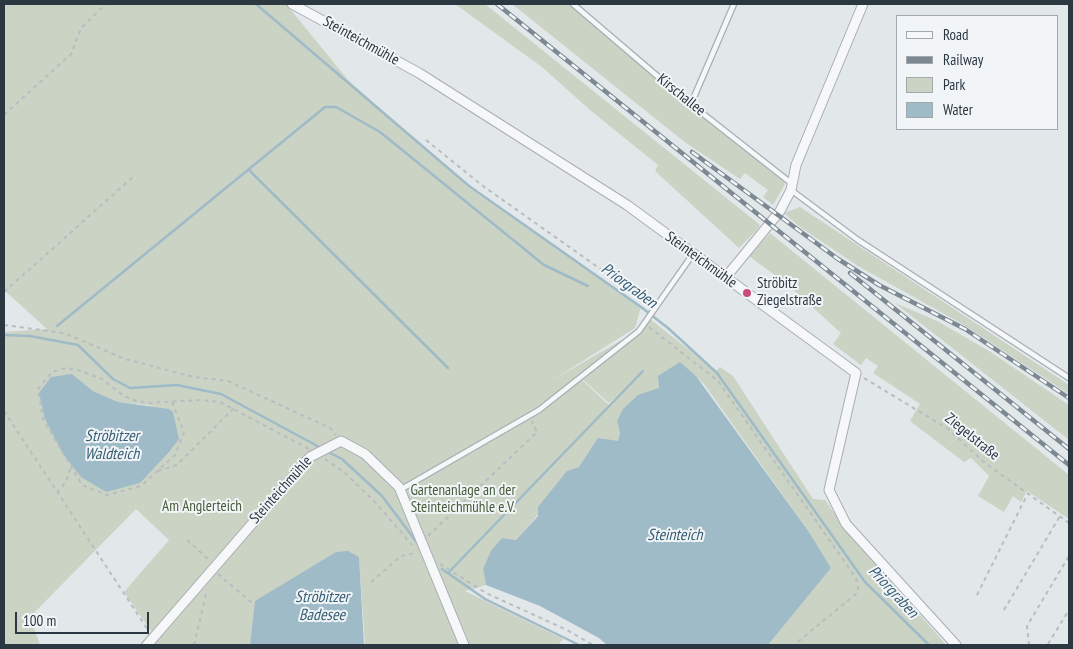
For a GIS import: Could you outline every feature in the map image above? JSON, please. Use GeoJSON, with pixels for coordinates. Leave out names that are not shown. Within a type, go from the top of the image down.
{"type":"FeatureCollection","features":[{"type":"Feature","properties":{"kind":"street","name":"Steinteichmühle"},"geometry":{"type":"LineString","coordinates":[[292,4],[332,24],[427,78],[627,205],[856,373]]}},
{"type":"Feature","properties":{"kind":"street"},"geometry":{"type":"LineString","coordinates":[[726,278],[780,211],[791,186],[796,165],[863,4]]}},
{"type":"Feature","properties":{"kind":"street"},"geometry":{"type":"LineString","coordinates":[[856,373],[829,490],[846,524],[956,645]]}},
{"type":"Feature","properties":{"kind":"street","name":"Steinteichmühle"},"geometry":{"type":"LineString","coordinates":[[150,642],[310,457],[341,440]]}},
{"type":"Feature","properties":{"kind":"street"},"geometry":{"type":"LineString","coordinates":[[341,440],[365,454],[389,476],[400,490],[464,645]]}},
{"type":"Feature","properties":{"kind":"lane","name":"Kirschallee"},"geometry":{"type":"LineString","coordinates":[[573,4],[690,104],[858,240],[1069,378]]}},
{"type":"Feature","properties":{"kind":"lane"},"geometry":{"type":"LineString","coordinates":[[690,104],[734,4]]}},
{"type":"Feature","properties":{"kind":"lane"},"geometry":{"type":"LineString","coordinates":[[400,490],[529,415],[639,331],[693,254]]}},
{"type":"Feature","properties":{"kind":"path"},"geometry":{"type":"LineString","coordinates":[[4,116],[70,54],[81,28],[106,4]]}},
{"type":"Feature","properties":{"kind":"path"},"geometry":{"type":"LineString","coordinates":[[426,140],[483,186],[655,310]]}},
{"type":"Feature","properties":{"kind":"path"},"geometry":{"type":"LineString","coordinates":[[4,292],[134,176]]}},
{"type":"Feature","properties":{"kind":"path"},"geometry":{"type":"LineString","coordinates":[[646,322],[718,381],[856,578],[857,593],[794,645]]}},
{"type":"Feature","properties":{"kind":"path"},"geometry":{"type":"LineString","coordinates":[[4,325],[64,333],[125,359],[194,377],[228,381],[330,428],[341,440]]}},
{"type":"Feature","properties":{"kind":"path"},"geometry":{"type":"LineString","coordinates":[[172,402],[184,432],[175,455],[140,486],[107,495],[82,485],[43,419],[38,389],[52,372],[66,368],[78,370],[102,379],[124,396],[136,401],[220,402],[321,451],[376,503],[417,552],[401,556],[372,582]]}},
{"type":"Feature","properties":{"kind":"path","name":"Ziegelstraße"},"geometry":{"type":"LineString","coordinates":[[856,373],[948,429],[985,463],[1027,495],[1069,523]]}},
{"type":"Feature","properties":{"kind":"path"},"geometry":{"type":"LineString","coordinates":[[158,471],[178,465],[235,408]]}},
{"type":"Feature","properties":{"kind":"path"},"geometry":{"type":"LineString","coordinates":[[4,411],[57,492],[150,642]]}},
{"type":"Feature","properties":{"kind":"path"},"geometry":{"type":"LineString","coordinates":[[422,541],[537,432],[529,415]]}},
{"type":"Feature","properties":{"kind":"path"},"geometry":{"type":"LineString","coordinates":[[57,492],[66,482],[71,467]]}},
{"type":"Feature","properties":{"kind":"path"},"geometry":{"type":"LineString","coordinates":[[977,595],[1027,495]]}},
{"type":"Feature","properties":{"kind":"path"},"geometry":{"type":"LineString","coordinates":[[1004,610],[1060,516]]}},
{"type":"Feature","properties":{"kind":"path"},"geometry":{"type":"LineString","coordinates":[[187,540],[252,604]]}},
{"type":"Feature","properties":{"kind":"path"},"geometry":{"type":"LineString","coordinates":[[428,555],[486,593],[567,630],[593,645]]}},
{"type":"Feature","properties":{"kind":"path"},"geometry":{"type":"LineString","coordinates":[[1029,645],[1027,626],[1069,556]]}},
{"type":"Feature","properties":{"kind":"path"},"geometry":{"type":"LineString","coordinates":[[194,645],[208,584]]}},
{"type":"Feature","properties":{"kind":"path"},"geometry":{"type":"LineString","coordinates":[[1048,644],[1069,610]]}},
{"type":"Feature","properties":{"kind":"green space"},"geometry":{"type":"Polygon","coordinates":[[[4,4],[286,4],[348,80],[468,187],[641,307],[635,328],[551,381],[637,331],[639,334],[650,319],[716,371],[720,367],[733,376],[813,499],[825,500],[841,523],[946,645],[768,645],[831,568],[809,532],[704,384],[680,362],[660,389],[617,421],[620,433],[618,441],[579,467],[516,540],[502,538],[483,569],[486,585],[465,591],[563,639],[558,645],[365,645],[359,557],[256,601],[250,645],[139,645],[151,631],[124,592],[169,540],[136,509],[30,617],[40,645],[4,645],[4,332],[47,329],[4,290],[4,4]],[[72,374],[46,419],[155,406],[118,402],[93,391],[72,374]],[[580,377],[537,410],[410,484],[413,486],[540,411],[581,379],[609,405],[620,394],[609,403],[580,377]]]}},
{"type":"Feature","properties":{"kind":"green space"},"geometry":{"type":"Polygon","coordinates":[[[455,4],[485,4],[760,225],[755,232],[739,248],[655,171],[658,165],[590,110],[542,67],[455,4]]]}},
{"type":"Feature","properties":{"kind":"green space"},"geometry":{"type":"Polygon","coordinates":[[[512,4],[573,4],[615,43],[681,99],[783,180],[785,184],[773,205],[763,197],[768,190],[745,173],[740,179],[686,143],[512,4]]]}},
{"type":"Feature","properties":{"kind":"green space"},"geometry":{"type":"Polygon","coordinates":[[[800,207],[1069,385],[1069,394],[964,325],[858,266],[800,227],[784,213],[800,207]]]}},
{"type":"Feature","properties":{"kind":"green space"},"geometry":{"type":"Polygon","coordinates":[[[770,233],[1069,475],[1069,519],[1027,491],[1021,502],[1013,496],[1004,512],[978,496],[989,476],[971,458],[964,462],[910,421],[920,404],[873,373],[878,366],[866,358],[861,365],[833,344],[841,333],[787,284],[749,256],[770,233]]]}},
{"type":"Feature","properties":{"kind":"green space"},"geometry":{"type":"Polygon","coordinates":[[[895,303],[937,321],[989,351],[1069,405],[1069,440],[895,303]]]}},
{"type":"Feature","properties":{"kind":"water","name":"Steinteich"},"geometry":{"type":"Polygon","coordinates":[[[680,362],[696,376],[809,532],[831,568],[768,645],[607,645],[599,638],[540,606],[486,585],[483,569],[491,551],[502,538],[516,540],[538,516],[538,507],[567,471],[579,467],[598,438],[618,441],[620,433],[617,421],[623,409],[638,395],[659,388],[658,376],[680,362]]]}},
{"type":"Feature","properties":{"kind":"water","name":"Ströbitzer Waldteich"},"geometry":{"type":"Polygon","coordinates":[[[72,374],[93,391],[118,402],[169,409],[173,412],[179,439],[140,483],[106,492],[81,477],[63,454],[45,419],[39,393],[51,377],[72,374]]]}},
{"type":"Feature","properties":{"kind":"water","name":"Ströbitzer Badesee"},"geometry":{"type":"Polygon","coordinates":[[[348,551],[359,557],[364,645],[250,645],[255,601],[336,552],[348,551]]]}},
{"type":"Feature","properties":{"kind":"waterway","name":"Priorgraben"},"geometry":{"type":"LineString","coordinates":[[256,4],[469,186],[641,307],[668,328],[717,373],[865,582],[929,645]]}},
{"type":"Feature","properties":{"kind":"waterway"},"geometry":{"type":"LineString","coordinates":[[57,326],[325,107],[336,107],[380,132],[544,265],[588,286]]}},
{"type":"Feature","properties":{"kind":"waterway"},"geometry":{"type":"LineString","coordinates":[[249,170],[448,368]]}},
{"type":"Feature","properties":{"kind":"waterway"},"geometry":{"type":"LineString","coordinates":[[4,335],[30,336],[78,345],[113,379],[130,388],[177,385],[221,394],[321,448]]}},
{"type":"Feature","properties":{"kind":"waterway"},"geometry":{"type":"LineString","coordinates":[[448,573],[643,371]]}},
{"type":"Feature","properties":{"kind":"waterway"},"geometry":{"type":"LineString","coordinates":[[326,451],[342,459],[382,496],[418,544]]}},
{"type":"Feature","properties":{"kind":"waterway"},"geometry":{"type":"LineString","coordinates":[[442,569],[485,599],[579,645]]}},
{"type":"Feature","properties":{"kind":"railway"},"geometry":{"type":"LineString","coordinates":[[497,4],[1069,465]]}},
{"type":"Feature","properties":{"kind":"railway"},"geometry":{"type":"LineString","coordinates":[[692,152],[838,259],[879,285],[965,329],[1069,398]]}},
{"type":"Feature","properties":{"kind":"railway"},"geometry":{"type":"LineString","coordinates":[[850,273],[1069,449]]}},
{"type":"Feature","properties":{"kind":"place","name":"Ströbitz Ziegelstraße"},"geometry":{"type":"Point","coordinates":[747,293]}},
{"type":"Feature","properties":{"kind":"park label","name":"Gartenanlage an der Steinteichmühle e.V."},"geometry":{"type":"Point","coordinates":[463,500]}},
{"type":"Feature","properties":{"kind":"park label","name":"Am Anglerteich"},"geometry":{"type":"Point","coordinates":[202,507]}}]}
